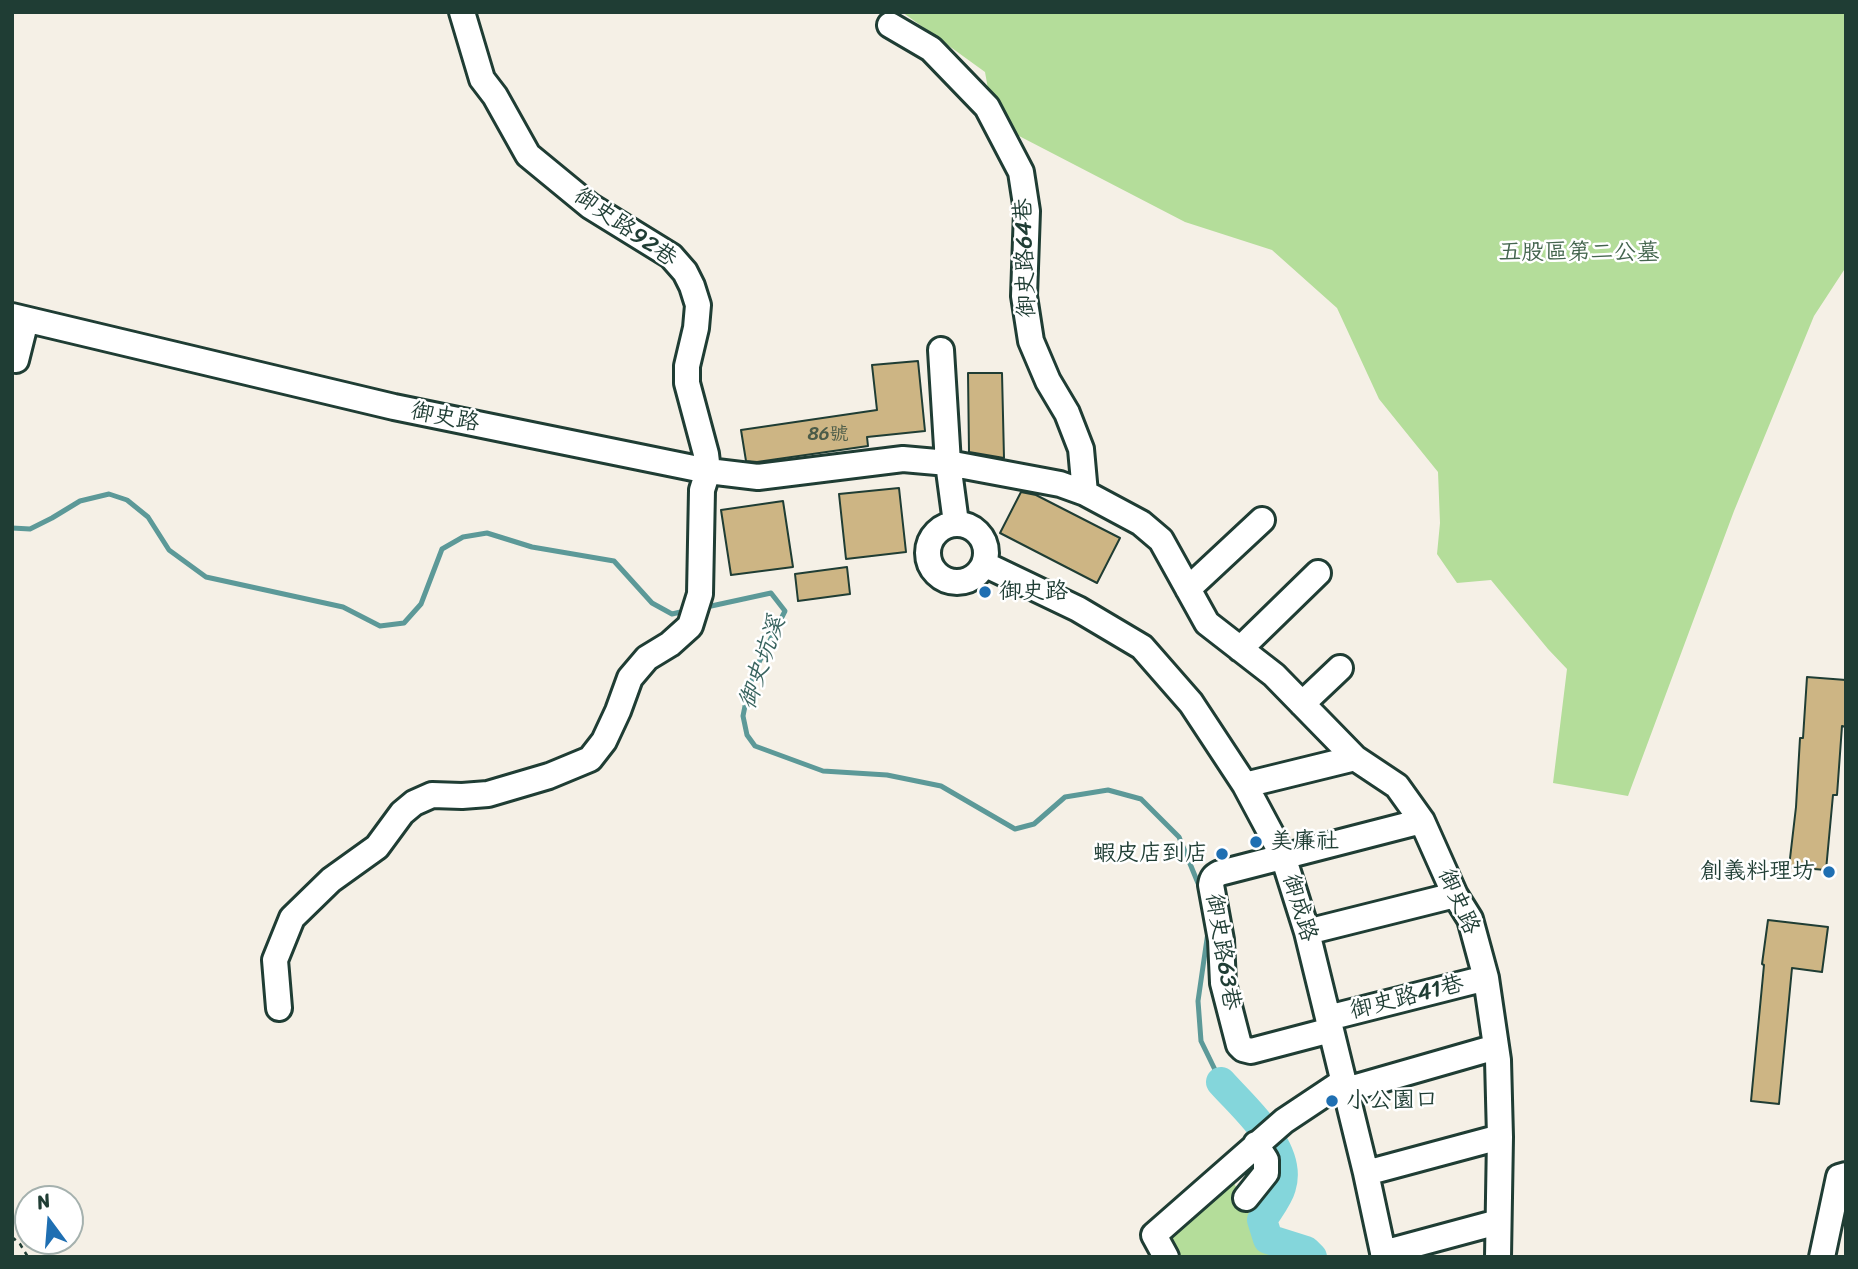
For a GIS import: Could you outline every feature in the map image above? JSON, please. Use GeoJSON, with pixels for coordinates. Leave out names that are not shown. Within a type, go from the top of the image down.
{"type":"FeatureCollection","features":[{"type":"Feature","properties":{"kind":"street","name":"御史路92巷"},"geometry":{"type":"LineString","coordinates":[[462,12],[482,79],[495,96],[528,155],[590,206],[671,256],[685,272],[698,305],[696,328],[687,366],[687,383],[708,471]]}},
{"type":"Feature","properties":{"kind":"street","name":"御史路64巷"},"geometry":{"type":"LineString","coordinates":[[890,25],[931,49],[987,107],[1021,172],[1027,211],[1024,296],[1031,341],[1048,381],[1067,413],[1081,449],[1085,493]]}},
{"type":"Feature","properties":{"kind":"street","name":"御史路"},"geometry":{"type":"LineString","coordinates":[[19,318],[394,407],[708,471],[758,477],[903,459],[948,463],[1060,484],[1085,493],[1141,523],[1161,540],[1207,624],[1274,675],[1355,758],[1397,786],[1422,821],[1455,895],[1470,919],[1486,978],[1498,1060],[1498,1257]]}},
{"type":"Feature","properties":{"kind":"street"},"geometry":{"type":"LineString","coordinates":[[16,360],[19,318]]}},
{"type":"Feature","properties":{"kind":"street"},"geometry":{"type":"LineString","coordinates":[[941,350],[948,463],[956,523]]}},
{"type":"Feature","properties":{"kind":"street"},"geometry":{"type":"LineString","coordinates":[[279,1008],[275,960],[292,918],[331,880],[377,847],[402,813],[414,803],[432,795],[488,794],[549,776],[590,759],[604,741],[630,678],[648,658],[670,644],[690,626],[700,594],[702,490],[708,471]]}},
{"type":"Feature","properties":{"kind":"street"},"geometry":{"type":"LineString","coordinates":[[1188,589],[1262,520]]}},
{"type":"Feature","properties":{"kind":"street"},"geometry":{"type":"LineString","coordinates":[[956,523],[965,525],[978,533],[986,548],[984,564],[980,572],[973,577],[957,583],[941,578],[930,566],[927,557],[930,541],[941,528],[956,523]]}},
{"type":"Feature","properties":{"kind":"street","name":"御成路"},"geometry":{"type":"LineString","coordinates":[[984,564],[1078,610],[1142,648],[1191,703],[1245,785],[1283,856],[1307,932],[1384,1255]]}},
{"type":"Feature","properties":{"kind":"street"},"geometry":{"type":"LineString","coordinates":[[1240,649],[1318,573]]}},
{"type":"Feature","properties":{"kind":"street"},"geometry":{"type":"LineString","coordinates":[[1302,704],[1340,668]]}},
{"type":"Feature","properties":{"kind":"street"},"geometry":{"type":"LineString","coordinates":[[1245,785],[1355,758]]}},
{"type":"Feature","properties":{"kind":"street"},"geometry":{"type":"LineString","coordinates":[[1283,856],[1422,821]]}},
{"type":"Feature","properties":{"kind":"street","name":"御史路63巷"},"geometry":{"type":"LineString","coordinates":[[1283,856],[1220,873],[1212,879],[1221,940],[1223,983],[1239,1045],[1251,1051],[1330,1024]]}},
{"type":"Feature","properties":{"kind":"street"},"geometry":{"type":"LineString","coordinates":[[1307,932],[1455,895]]}},
{"type":"Feature","properties":{"kind":"street","name":"御史路41巷"},"geometry":{"type":"LineString","coordinates":[[1330,1024],[1486,978]]}},
{"type":"Feature","properties":{"kind":"street"},"geometry":{"type":"LineString","coordinates":[[1166,1257],[1154,1235],[1284,1121],[1345,1085],[1496,1047]]}},
{"type":"Feature","properties":{"kind":"street"},"geometry":{"type":"LineString","coordinates":[[1366,1173],[1500,1137]]}},
{"type":"Feature","properties":{"kind":"street"},"geometry":{"type":"LineString","coordinates":[[1245,1198],[1266,1173],[1266,1160],[1256,1144]]}},
{"type":"Feature","properties":{"kind":"street"},"geometry":{"type":"LineString","coordinates":[[1822,1257],[1839,1177],[1846,1175]]}},
{"type":"Feature","properties":{"kind":"street"},"geometry":{"type":"LineString","coordinates":[[1384,1255],[1498,1222]]}},
{"type":"Feature","properties":{"kind":"path"},"geometry":{"type":"LineString","coordinates":[[12,1237],[20,1244],[27,1257]]}},
{"type":"Feature","properties":{"kind":"green space","name":"五股區第二公墓"},"geometry":{"type":"Polygon","coordinates":[[[902,12],[1846,12],[1846,267],[1814,316],[1734,511],[1628,796],[1553,783],[1567,669],[1491,580],[1457,583],[1437,554],[1440,523],[1438,472],[1379,399],[1337,308],[1272,250],[1185,222],[994,123],[985,72],[902,12]]]}},
{"type":"Feature","properties":{"kind":"green space"},"geometry":{"type":"Polygon","coordinates":[[[1232,1179],[1271,1256],[1174,1257],[1164,1237],[1232,1179]]]}},
{"type":"Feature","properties":{"kind":"building"},"geometry":{"type":"Polygon","coordinates":[[[918,361],[925,431],[867,437],[868,446],[757,462],[746,461],[741,430],[877,410],[872,365],[918,361]]]}},
{"type":"Feature","properties":{"kind":"building"},"geometry":{"type":"Polygon","coordinates":[[[968,373],[1002,373],[1004,458],[969,452],[968,373]]]}},
{"type":"Feature","properties":{"kind":"building"},"geometry":{"type":"Polygon","coordinates":[[[899,488],[906,552],[846,559],[839,494],[899,488]]]}},
{"type":"Feature","properties":{"kind":"building"},"geometry":{"type":"Polygon","coordinates":[[[1021,492],[1036,495],[1120,538],[1097,583],[1000,533],[1021,492]]]}},
{"type":"Feature","properties":{"kind":"building"},"geometry":{"type":"Polygon","coordinates":[[[783,501],[793,567],[731,575],[721,510],[783,501]]]}},
{"type":"Feature","properties":{"kind":"building"},"geometry":{"type":"Polygon","coordinates":[[[847,567],[850,594],[798,601],[795,574],[847,567]]]}},
{"type":"Feature","properties":{"kind":"building"},"geometry":{"type":"Polygon","coordinates":[[[1807,677],[1846,680],[1846,727],[1842,726],[1837,795],[1833,795],[1826,870],[1789,867],[1807,677]]]}},
{"type":"Feature","properties":{"kind":"building"},"geometry":{"type":"Polygon","coordinates":[[[1768,920],[1828,927],[1822,972],[1792,968],[1779,1104],[1751,1101],[1768,920]]]}},
{"type":"Feature","properties":{"kind":"waterway","name":"御史坑溪"},"geometry":{"type":"LineString","coordinates":[[12,528],[30,529],[80,501],[109,494],[127,500],[148,517],[169,550],[206,577],[343,607],[380,626],[404,623],[421,604],[442,549],[463,537],[487,533],[532,547],[614,561],[652,603],[672,614],[685,611]]}},
{"type":"Feature","properties":{"kind":"waterway","name":"御史坑溪"},"geometry":{"type":"LineString","coordinates":[[702,608],[771,593],[785,611],[756,668],[748,691],[743,716],[747,735],[755,746],[823,771],[887,775],[941,786],[1015,829],[1034,824],[1065,797],[1108,790],[1141,799],[1179,837],[1200,888]]}},
{"type":"Feature","properties":{"kind":"waterway","name":"御史坑溪"},"geometry":{"type":"LineString","coordinates":[[1208,932],[1198,1001],[1201,1041],[1221,1082]]}},
{"type":"Feature","properties":{"kind":"waterway","name":"御史坑溪"},"geometry":{"type":"LineString","coordinates":[[1221,1082],[1264,1130],[1280,1158],[1283,1173],[1281,1187],[1262,1220],[1268,1239],[1306,1251],[1312,1257]]}},
{"type":"Feature","properties":{"kind":"place","name":"御史路"},"geometry":{"type":"Point","coordinates":[985,592]}},
{"type":"Feature","properties":{"kind":"place","name":"美廉社"},"geometry":{"type":"Point","coordinates":[1256,842]}},
{"type":"Feature","properties":{"kind":"place","name":"蝦皮店到店"},"geometry":{"type":"Point","coordinates":[1222,854]}},
{"type":"Feature","properties":{"kind":"place","name":"創義料理坊"},"geometry":{"type":"Point","coordinates":[1829,872]}},
{"type":"Feature","properties":{"kind":"place","name":"小公園口"},"geometry":{"type":"Point","coordinates":[1332,1101]}}]}
